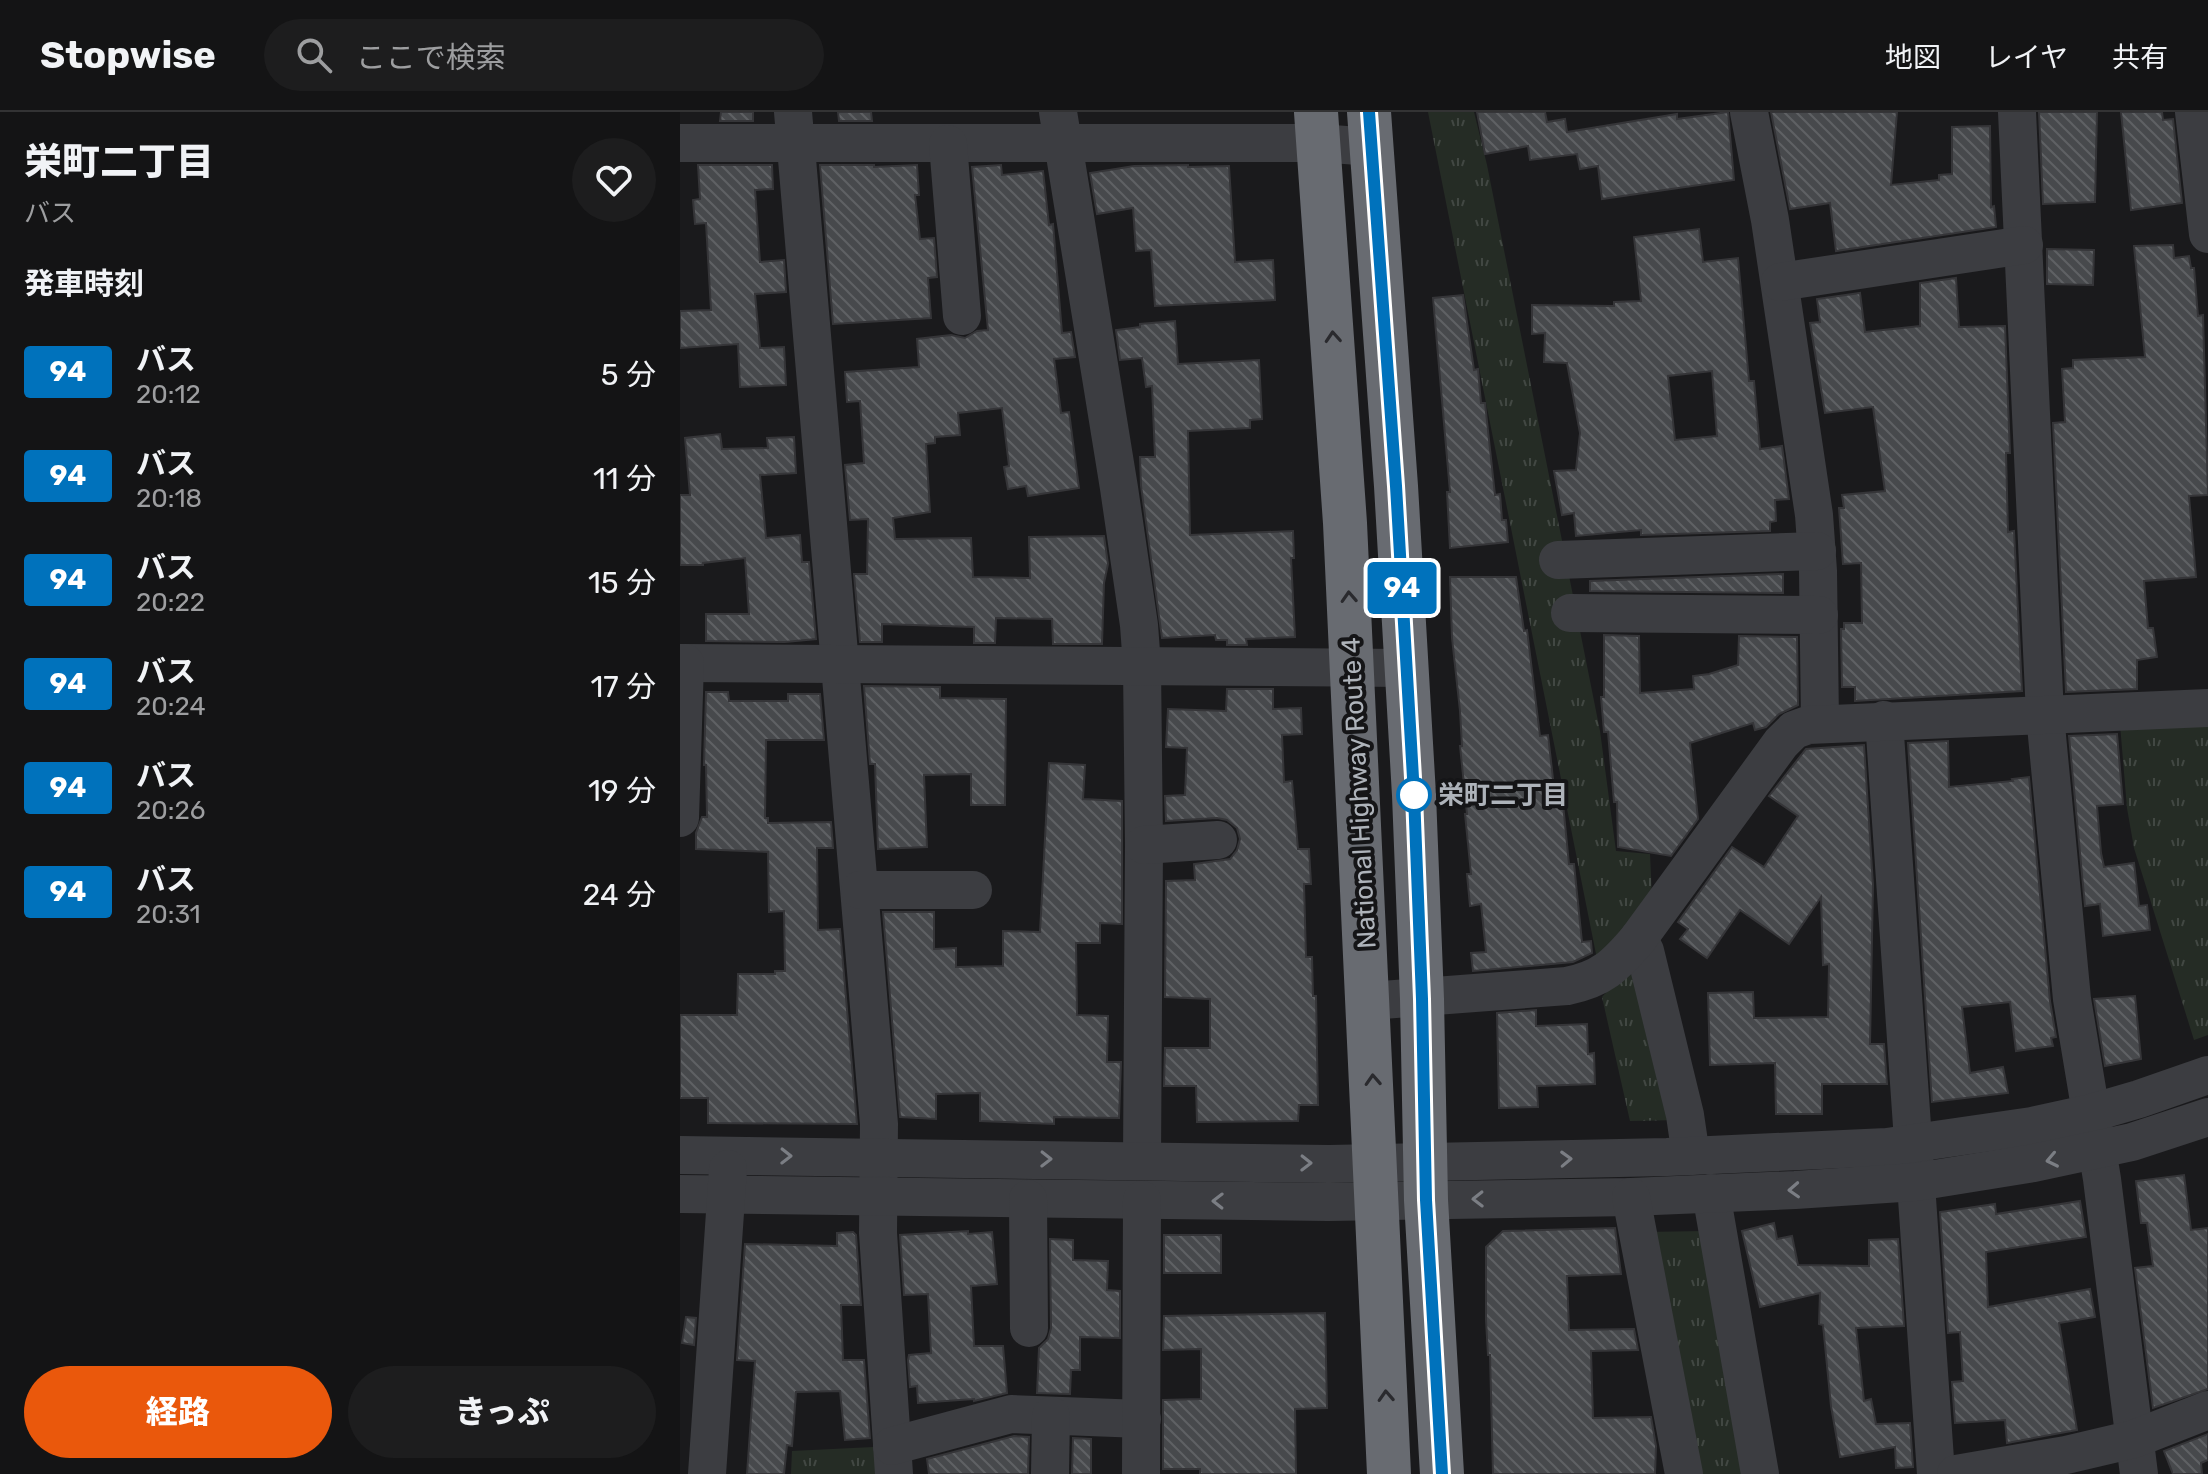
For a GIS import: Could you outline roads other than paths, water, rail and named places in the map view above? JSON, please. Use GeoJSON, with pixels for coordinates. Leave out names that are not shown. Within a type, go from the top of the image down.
{"type":"FeatureCollection","features":[{"type":"Feature","properties":{"kind":"highway","name":"National Highway Route 4"},"geometry":{"type":"LineString","coordinates":[[1370,121],[1407,668],[1422,999],[1426,1181],[1442,1474]]}},
{"type":"Feature","properties":{"kind":"highway","name":"National Highway Route 4"},"geometry":{"type":"LineString","coordinates":[[1318,128],[1353,667],[1389,1474]]}},
{"type":"Feature","properties":{"kind":"street"},"geometry":{"type":"LineString","coordinates":[[1749,112],[1780,282],[1814,515],[1820,723]]}},
{"type":"Feature","properties":{"kind":"street"},"geometry":{"type":"LineString","coordinates":[[2017,112],[2045,715],[2072,999],[2098,1150],[2136,1456]]}},
{"type":"Feature","properties":{"kind":"street"},"geometry":{"type":"LineString","coordinates":[[2194,112],[2208,234]]}},
{"type":"Feature","properties":{"kind":"street"},"geometry":{"type":"LineString","coordinates":[[680,143],[794,128],[948,144],[1061,128],[1318,128],[1370,121]]}},
{"type":"Feature","properties":{"kind":"street"},"geometry":{"type":"LineString","coordinates":[[794,128],[879,1124],[878,1233],[893,1460],[1011,1414],[1142,1419]]}},
{"type":"Feature","properties":{"kind":"street"},"geometry":{"type":"LineString","coordinates":[[1061,128],[1121,503],[1142,666],[1142,1160]]}},
{"type":"Feature","properties":{"kind":"street"},"geometry":{"type":"LineString","coordinates":[[948,144],[962,316]]}},
{"type":"Feature","properties":{"kind":"street"},"geometry":{"type":"LineString","coordinates":[[1780,282],[2024,245]]}},
{"type":"Feature","properties":{"kind":"street"},"geometry":{"type":"LineString","coordinates":[[1558,560],[1817,551]]}},
{"type":"Feature","properties":{"kind":"street"},"geometry":{"type":"LineString","coordinates":[[1570,613],[1819,615]]}},
{"type":"Feature","properties":{"kind":"street"},"geometry":{"type":"LineString","coordinates":[[680,818],[683,663],[1407,668]]}},
{"type":"Feature","properties":{"kind":"street"},"geometry":{"type":"LineString","coordinates":[[1369,1001],[1567,986],[1596,979],[1618,962],[1638,939],[1781,743],[1794,730],[1820,723],[2208,708]]}},
{"type":"Feature","properties":{"kind":"street"},"geometry":{"type":"LineString","coordinates":[[1884,720],[1936,1474]]}},
{"type":"Feature","properties":{"kind":"street"},"geometry":{"type":"LineString","coordinates":[[1144,845],[1218,840]]}},
{"type":"Feature","properties":{"kind":"street"},"geometry":{"type":"LineString","coordinates":[[860,890],[973,890]]}},
{"type":"Feature","properties":{"kind":"street"},"geometry":{"type":"LineString","coordinates":[[1638,939],[1645,951],[1685,1115],[1691,1156]]}},
{"type":"Feature","properties":{"kind":"street"},"geometry":{"type":"LineString","coordinates":[[680,1194],[1142,1200],[1426,1181],[1691,1156],[1912,1144],[2032,1126],[2091,1113],[2208,1075]]}},
{"type":"Feature","properties":{"kind":"street"},"geometry":{"type":"LineString","coordinates":[[1426,1181],[1631,1197],[1916,1182],[2098,1150],[2208,1117]]}},
{"type":"Feature","properties":{"kind":"street"},"geometry":{"type":"LineString","coordinates":[[707,1474],[729,1154]]}},
{"type":"Feature","properties":{"kind":"street"},"geometry":{"type":"LineString","coordinates":[[680,1155],[1142,1160],[1377,1182]]}},
{"type":"Feature","properties":{"kind":"street"},"geometry":{"type":"LineString","coordinates":[[1711,1193],[1760,1474]]}},
{"type":"Feature","properties":{"kind":"street"},"geometry":{"type":"LineString","coordinates":[[1631,1197],[1684,1474]]}},
{"type":"Feature","properties":{"kind":"street"},"geometry":{"type":"LineString","coordinates":[[1028,1199],[1029,1328]]}},
{"type":"Feature","properties":{"kind":"street"},"geometry":{"type":"LineString","coordinates":[[1141,1474],[1142,1200]]}},
{"type":"Feature","properties":{"kind":"street"},"geometry":{"type":"LineString","coordinates":[[1956,1474],[2066,1455],[2136,1456],[2208,1410]]}},
{"type":"Feature","properties":{"kind":"street"},"geometry":{"type":"LineString","coordinates":[[1050,1474],[1051,1416]]}},
{"type":"Feature","properties":{"kind":"place","name":"栄町二丁目"},"geometry":{"type":"Point","coordinates":[1414,795]}}]}
